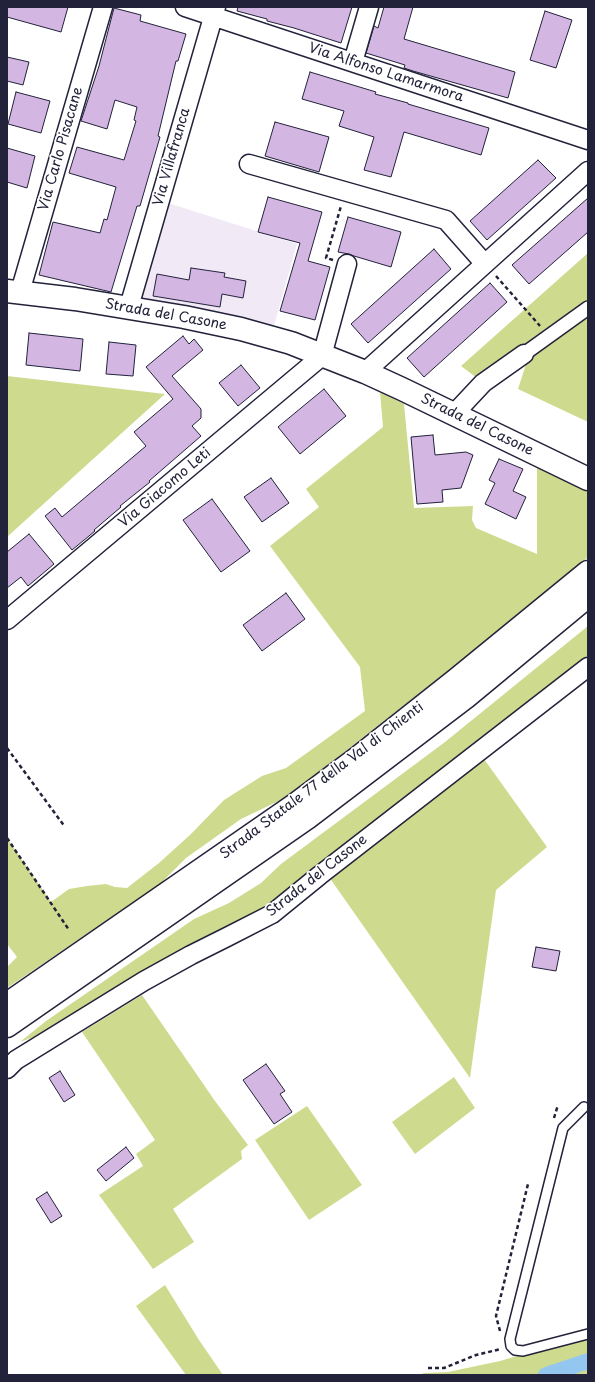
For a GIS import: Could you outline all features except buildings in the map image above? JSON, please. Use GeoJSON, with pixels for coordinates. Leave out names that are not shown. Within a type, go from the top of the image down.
{"type":"FeatureCollection","features":[{"type":"Feature","properties":{"kind":"main road","name":"Strada del Casone"},"geometry":{"type":"LineString","coordinates":[[14,291],[129,307],[184,317],[241,328],[291,344],[365,372],[588,479]]}},
{"type":"Feature","properties":{"kind":"main road","name":"Strada Statale 77 della Val di Chienti"},"geometry":{"type":"LineString","coordinates":[[7,1004],[296,804],[451,684],[588,572]]}},
{"type":"Feature","properties":{"kind":"main road","name":"Strada Statale 77 della Val di Chienti"},"geometry":{"type":"LineString","coordinates":[[7,1026],[307,818],[466,697],[588,596]]}},
{"type":"Feature","properties":{"kind":"street","name":"Via Carlo Pisacane"},"geometry":{"type":"LineString","coordinates":[[14,291],[103,7]]}},
{"type":"Feature","properties":{"kind":"street","name":"Via Alfonso Lamarmora"},"geometry":{"type":"LineString","coordinates":[[185,7],[214,12],[353,62],[588,140]]}},
{"type":"Feature","properties":{"kind":"street"},"geometry":{"type":"LineString","coordinates":[[353,62],[369,7]]}},
{"type":"Feature","properties":{"kind":"street","name":"Via Villafranca"},"geometry":{"type":"LineString","coordinates":[[129,307],[214,12]]}},
{"type":"Feature","properties":{"kind":"street"},"geometry":{"type":"LineString","coordinates":[[249,164],[446,220],[485,264]]}},
{"type":"Feature","properties":{"kind":"street"},"geometry":{"type":"LineString","coordinates":[[365,372],[588,171]]}},
{"type":"Feature","properties":{"kind":"street"},"geometry":{"type":"LineString","coordinates":[[322,356],[347,264]]}},
{"type":"Feature","properties":{"kind":"street"},"geometry":{"type":"LineString","coordinates":[[454,414],[484,383],[588,308]]}},
{"type":"Feature","properties":{"kind":"street","name":"Via Giacomo Leti"},"geometry":{"type":"LineString","coordinates":[[7,620],[322,356]]}},
{"type":"Feature","properties":{"kind":"street","name":"Strada del Casone"},"geometry":{"type":"LineString","coordinates":[[7,1069],[16,1060],[144,981],[191,955],[272,914],[320,875],[588,668]]}},
{"type":"Feature","properties":{"kind":"lane"},"geometry":{"type":"LineString","coordinates":[[584,1107],[563,1128],[510,1340],[511,1346],[515,1350],[523,1351],[588,1334]]}},
{"type":"Feature","properties":{"kind":"path"},"geometry":{"type":"LineString","coordinates":[[345,192],[326,258],[347,264]]}},
{"type":"Feature","properties":{"kind":"path"},"geometry":{"type":"LineString","coordinates":[[485,264],[549,336]]}},
{"type":"Feature","properties":{"kind":"path"},"geometry":{"type":"LineString","coordinates":[[7,748],[65,827]]}},
{"type":"Feature","properties":{"kind":"path"},"geometry":{"type":"LineString","coordinates":[[7,838],[69,930]]}},
{"type":"Feature","properties":{"kind":"path"},"geometry":{"type":"LineString","coordinates":[[501,1334],[496,1316],[528,1184]]}},
{"type":"Feature","properties":{"kind":"path"},"geometry":{"type":"LineString","coordinates":[[428,1368],[444,1368],[476,1355],[511,1346]]}},
{"type":"Feature","properties":{"kind":"shaded area"},"geometry":{"type":"Polygon","coordinates":[[[168,203],[297,244],[273,329],[139,299],[168,203]]]}},
{"type":"Feature","properties":{"kind":"green space"},"geometry":{"type":"Polygon","coordinates":[[[588,253],[588,422],[518,389],[528,358],[477,378],[461,366],[588,253]]]}},
{"type":"Feature","properties":{"kind":"green space"},"geometry":{"type":"Polygon","coordinates":[[[7,376],[165,394],[7,537],[7,376]]]}},
{"type":"Feature","properties":{"kind":"green space"},"geometry":{"type":"Polygon","coordinates":[[[380,392],[404,404],[414,508],[473,506],[472,520],[476,528],[537,554],[537,467],[588,492],[588,557],[547,593],[287,797],[241,819],[186,858],[158,886],[7,988],[7,967],[17,957],[7,944],[7,838],[51,902],[69,889],[106,884],[115,887],[127,888],[159,863],[191,834],[224,800],[262,776],[286,768],[365,711],[360,667],[270,546],[319,507],[306,489],[383,427],[380,392]]]}},
{"type":"Feature","properties":{"kind":"green space"},"geometry":{"type":"Polygon","coordinates":[[[588,626],[588,656],[327,857],[292,888],[256,913],[147,969],[50,1031],[20,1042],[46,1021],[194,919],[229,903],[261,883],[281,864],[445,742],[588,626]]]}},
{"type":"Feature","properties":{"kind":"green space"},"geometry":{"type":"Polygon","coordinates":[[[484,759],[547,847],[496,890],[470,1078],[329,877],[484,759]]]}},
{"type":"Feature","properties":{"kind":"green space"},"geometry":{"type":"Polygon","coordinates":[[[142,995],[215,1101],[248,1145],[241,1151],[242,1159],[173,1209],[194,1242],[153,1269],[99,1195],[143,1166],[136,1154],[155,1140],[82,1032],[142,995]]]}},
{"type":"Feature","properties":{"kind":"green space"},"geometry":{"type":"Polygon","coordinates":[[[454,1077],[475,1108],[415,1154],[392,1122],[454,1077]]]}},
{"type":"Feature","properties":{"kind":"green space"},"geometry":{"type":"Polygon","coordinates":[[[307,1106],[362,1185],[309,1220],[255,1140],[307,1106]]]}},
{"type":"Feature","properties":{"kind":"green space"},"geometry":{"type":"Polygon","coordinates":[[[165,1285],[199,1340],[223,1375],[186,1375],[136,1306],[165,1285]]]}},
{"type":"Feature","properties":{"kind":"green space"},"geometry":{"type":"Polygon","coordinates":[[[588,1335],[588,1374],[419,1375],[424,1373],[448,1372],[500,1361],[588,1335]]]}},
{"type":"Feature","properties":{"kind":"waterway"},"geometry":{"type":"LineString","coordinates":[[546,1375],[588,1361]]}}]}
